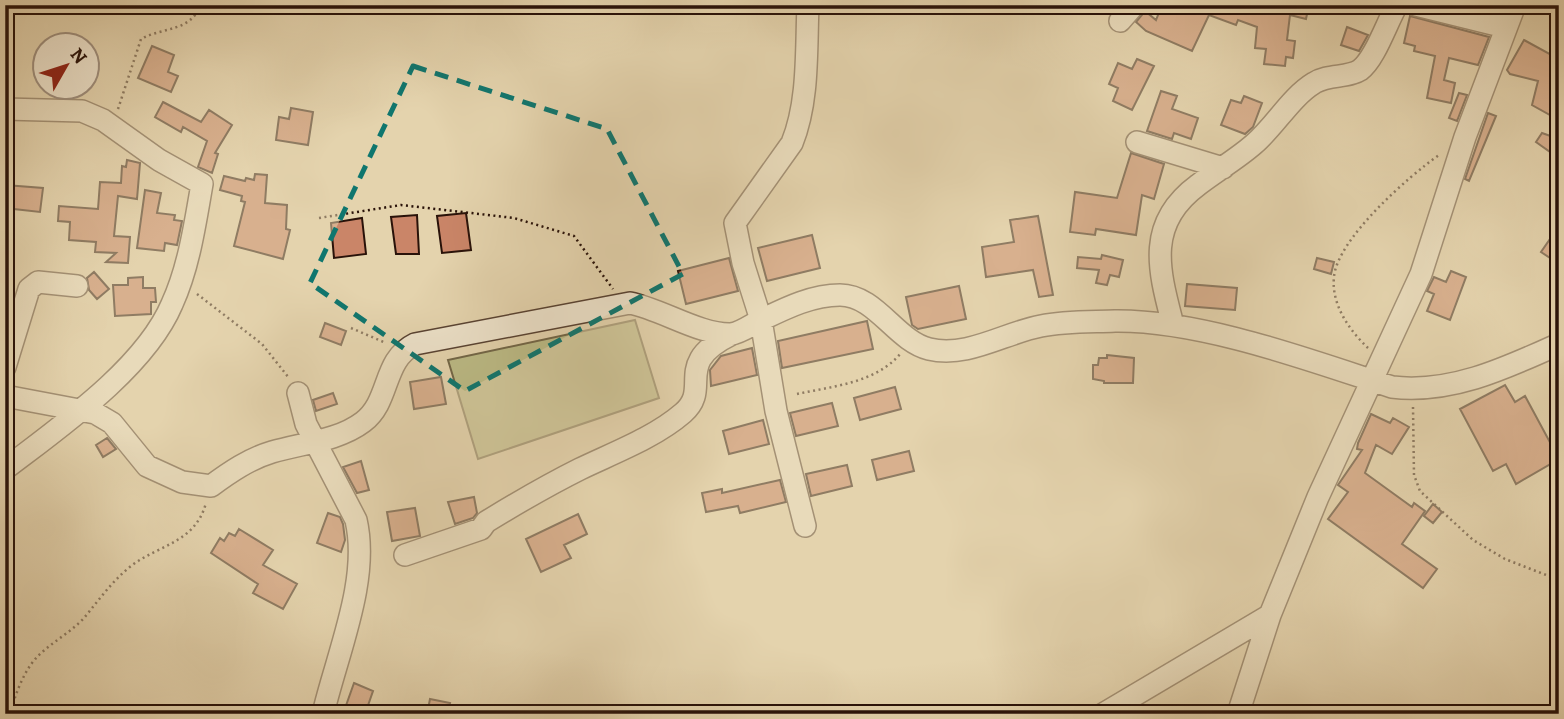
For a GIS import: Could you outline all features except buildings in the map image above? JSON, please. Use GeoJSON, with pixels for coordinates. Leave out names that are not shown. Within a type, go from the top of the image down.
{"type":"FeatureCollection","features":[{"type":"Feature","properties":{"kind":"street"},"geometry":{"type":"LineString","coordinates":[[805,526],[776,411],[761,320],[743,262],[735,223],[792,143],[797,131],[803,96],[808,5]]}},
{"type":"Feature","properties":{"kind":"street"},"geometry":{"type":"LineString","coordinates":[[1173,325],[1159,269],[1160,242],[1167,219],[1185,196],[1253,145],[1316,81],[1359,71],[1372,55],[1397,5]]}},
{"type":"Feature","properties":{"kind":"street"},"geometry":{"type":"LineString","coordinates":[[1416,5],[1505,27]]}},
{"type":"Feature","properties":{"kind":"street"},"geometry":{"type":"LineString","coordinates":[[1238,714],[1270,615],[1371,380],[1421,274],[1465,138],[1515,5]]}},
{"type":"Feature","properties":{"kind":"street"},"geometry":{"type":"LineString","coordinates":[[5,109],[82,111],[114,127],[159,160],[202,184],[173,303],[155,335],[134,360],[80,409],[5,469]]}},
{"type":"Feature","properties":{"kind":"street"},"geometry":{"type":"LineString","coordinates":[[1137,142],[1223,168]]}},
{"type":"Feature","properties":{"kind":"street"},"geometry":{"type":"LineString","coordinates":[[5,368],[29,289],[37,282],[77,286]]}},
{"type":"Feature","properties":{"kind":"street"},"geometry":{"type":"LineString","coordinates":[[405,555],[481,528],[486,522],[540,490],[625,447],[682,413],[693,401],[696,363],[701,355],[732,334],[804,301],[842,295],[867,306],[915,343],[928,349],[964,351],[1016,331],[1045,325],[1118,321],[1173,325],[1226,336],[1371,380],[1412,389],[1462,382],[1559,344]]}},
{"type":"Feature","properties":{"kind":"street"},"geometry":{"type":"LineString","coordinates":[[5,396],[26,402],[80,409],[113,423],[147,466],[181,482],[211,486],[239,466],[268,453],[347,432],[376,410],[390,371],[402,350],[428,341],[630,303],[648,306],[713,331],[732,334]]}},
{"type":"Feature","properties":{"kind":"street"},"geometry":{"type":"LineString","coordinates":[[298,393],[314,440],[356,520],[360,553],[359,573],[323,714]]}},
{"type":"Feature","properties":{"kind":"street"},"geometry":{"type":"LineString","coordinates":[[1102,714],[1270,615]]}},
{"type":"Feature","properties":{"kind":"path"},"geometry":{"type":"LineString","coordinates":[[114,127],[141,39],[184,26],[193,19],[201,5]]}},
{"type":"Feature","properties":{"kind":"path"},"geometry":{"type":"LineString","coordinates":[[1381,360],[1353,331],[1340,311],[1334,292],[1336,267],[1358,232],[1377,209],[1426,165],[1465,138]]}},
{"type":"Feature","properties":{"kind":"path"},"geometry":{"type":"LineString","coordinates":[[319,218],[401,205],[514,218],[567,232],[580,242],[614,290],[630,303]]}},
{"type":"Feature","properties":{"kind":"path"},"geometry":{"type":"LineString","coordinates":[[182,272],[198,296],[262,344],[298,393]]}},
{"type":"Feature","properties":{"kind":"path"},"geometry":{"type":"LineString","coordinates":[[351,328],[402,350]]}},
{"type":"Feature","properties":{"kind":"path"},"geometry":{"type":"LineString","coordinates":[[797,394],[869,378],[889,368],[915,343]]}},
{"type":"Feature","properties":{"kind":"path"},"geometry":{"type":"LineString","coordinates":[[1412,389],[1413,456],[1420,491],[1473,540],[1505,559],[1559,580]]}},
{"type":"Feature","properties":{"kind":"path"},"geometry":{"type":"LineString","coordinates":[[10,714],[29,666],[38,655],[82,620],[107,589],[133,564],[181,540],[196,527],[203,515],[211,486]]}},
{"type":"Feature","properties":{"kind":"highlighted area"},"geometry":{"type":"Polygon","coordinates":[[[413,66],[607,129],[683,274],[465,391],[310,283],[413,66]]]}},
{"type":"Feature","properties":{"kind":"shaded area"},"geometry":{"type":"Polygon","coordinates":[[[635,320],[659,398],[478,459],[448,360],[635,320]]]}}]}
